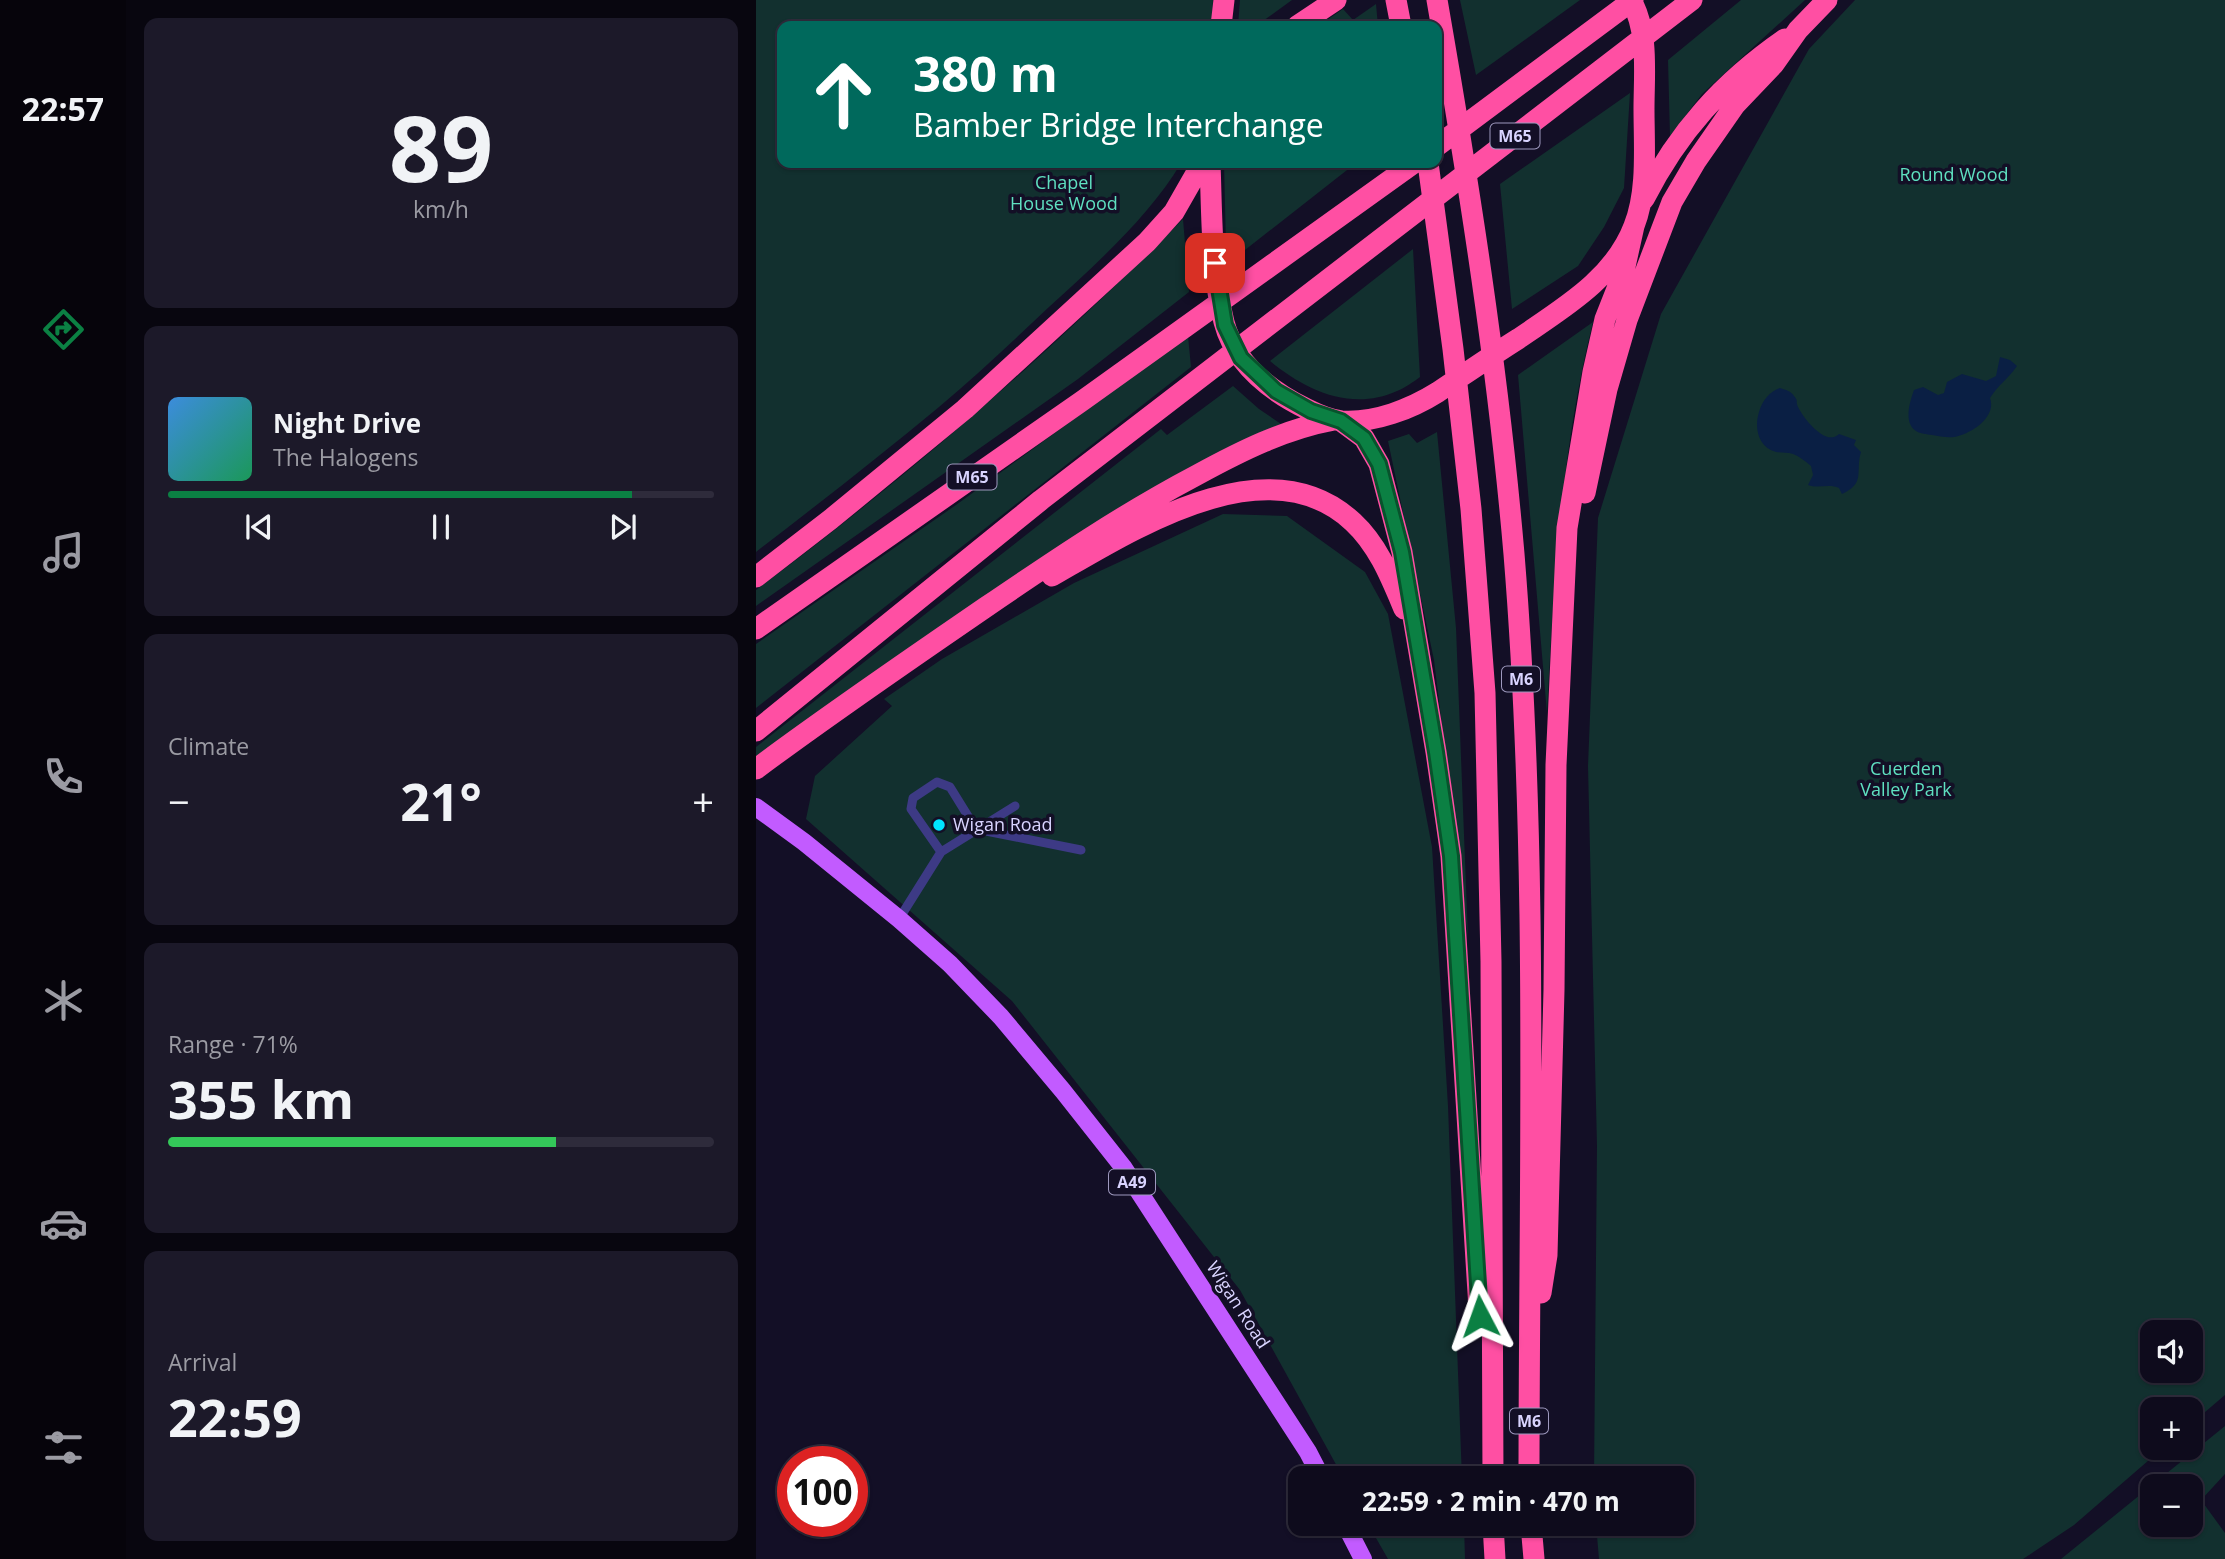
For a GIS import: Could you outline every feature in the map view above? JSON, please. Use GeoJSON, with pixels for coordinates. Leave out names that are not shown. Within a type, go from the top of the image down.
{"type":"FeatureCollection","features":[{"type":"Feature","properties":{"kind":"highway"},"geometry":{"type":"LineString","coordinates":[[1222,21],[1224,0]]}},
{"type":"Feature","properties":{"kind":"highway"},"geometry":{"type":"LineString","coordinates":[[1304,21],[1336,0]]}},
{"type":"Feature","properties":{"kind":"highway"},"geometry":{"type":"LineString","coordinates":[[1396,0],[1400,21]]}},
{"type":"Feature","properties":{"kind":"highway","name":"M6"},"geometry":{"type":"LineString","coordinates":[[1437,0],[1441,21]]}},
{"type":"Feature","properties":{"kind":"highway"},"geometry":{"type":"LineString","coordinates":[[1530,1364],[1547,1255],[1554,990],[1556,765],[1567,528],[1581,430],[1605,319],[1624,271],[1637,218],[1644,141],[1644,72],[1642,26],[1632,0]]}},
{"type":"Feature","properties":{"kind":"highway","name":"M65"},"geometry":{"type":"LineString","coordinates":[[1442,142],[1632,0]]}},
{"type":"Feature","properties":{"kind":"highway","name":"M65"},"geometry":{"type":"LineString","coordinates":[[756,731],[904,609],[1197,379],[1692,0]]}},
{"type":"Feature","properties":{"kind":"highway"},"geometry":{"type":"LineString","coordinates":[[1562,612],[1607,388],[1627,320],[1667,214],[1696,161],[1735,105],[1774,64],[1798,30],[1827,0]]}},
{"type":"Feature","properties":{"kind":"highway","name":"M6"},"geometry":{"type":"LineString","coordinates":[[1442,29],[1468,177],[1492,346],[1514,554],[1527,829],[1530,981],[1529,1466]]}},
{"type":"Feature","properties":{"kind":"highway"},"geometry":{"type":"LineString","coordinates":[[756,769],[831,713],[996,600],[1153,498],[1235,454],[1291,431],[1339,420],[1377,417],[1422,402],[1527,333],[1602,276],[1618,257],[1654,179],[1690,123],[1751,62],[1798,30]]}},
{"type":"Feature","properties":{"kind":"highway"},"geometry":{"type":"LineString","coordinates":[[756,577],[965,409],[1147,242],[1174,212],[1199,168]]}},
{"type":"Feature","properties":{"kind":"highway"},"geometry":{"type":"LineString","coordinates":[[1210,168],[1217,285],[1225,325],[1241,358],[1276,391],[1311,411],[1339,420],[1364,438],[1379,464],[1402,552],[1451,856],[1491,1466]]}},
{"type":"Feature","properties":{"kind":"highway","name":"M65"},"geometry":{"type":"LineString","coordinates":[[756,629],[1406,168]]}},
{"type":"Feature","properties":{"kind":"highway","name":"M6"},"geometry":{"type":"LineString","coordinates":[[1429,168],[1471,509],[1485,693],[1491,961],[1492,1466]]}},
{"type":"Feature","properties":{"kind":"highway"},"geometry":{"type":"LineString","coordinates":[[996,600],[1051,577],[1118,538],[1217,496],[1243,491],[1287,491],[1306,495],[1352,520],[1370,541],[1388,572],[1417,640]]}},
{"type":"Feature","properties":{"kind":"highway"},"geometry":{"type":"LineString","coordinates":[[1494,1536],[1495,1559]]}},
{"type":"Feature","properties":{"kind":"highway"},"geometry":{"type":"LineString","coordinates":[[1532,1536],[1534,1559]]}},
{"type":"Feature","properties":{"kind":"main road","name":"Wigan Road"},"geometry":{"type":"LineString","coordinates":[[756,807],[899,919],[950,964],[1001,1017],[1123,1167],[1315,1466]]}},
{"type":"Feature","properties":{"kind":"main road"},"geometry":{"type":"LineString","coordinates":[[1351,1536],[1363,1559]]}},
{"type":"Feature","properties":{"kind":"lane"},"geometry":{"type":"LineString","coordinates":[[941,852],[911,809],[913,798],[937,782],[950,787],[976,829],[1081,850]]}},
{"type":"Feature","properties":{"kind":"lane"},"geometry":{"type":"LineString","coordinates":[[899,919],[941,852],[1015,806]]}},
{"type":"Feature","properties":{"kind":"green space","name":"Chapel House Wood"},"geometry":{"type":"Polygon","coordinates":[[[756,0],[1213,0],[1212,21],[777,21],[777,168],[1178,168],[1154,202],[1120,240],[995,358],[916,426],[756,552],[756,0]]]}},
{"type":"Feature","properties":{"kind":"green space"},"geometry":{"type":"Polygon","coordinates":[[[1240,0],[1292,0],[1263,21],[1238,21],[1240,0]]]}},
{"type":"Feature","properties":{"kind":"green space"},"geometry":{"type":"Polygon","coordinates":[[[1460,0],[1580,0],[1476,75],[1460,0]]]}},
{"type":"Feature","properties":{"kind":"green space"},"geometry":{"type":"Polygon","coordinates":[[[1741,0],[1805,0],[1702,94],[1670,136],[1668,60],[1741,0]]]}},
{"type":"Feature","properties":{"kind":"green space","name":"Cuerden Valley Park"},"geometry":{"type":"Polygon","coordinates":[[[1855,0],[2225,0],[2225,1395],[2203,1414],[2203,1397],[2140,1397],[2140,1460],[2149,1460],[2074,1525],[2023,1559],[1599,1559],[1597,1536],[1694,1536],[1694,1466],[1594,1466],[1597,1146],[1588,766],[1598,518],[1661,314],[1809,49],[1855,0]]]}},
{"type":"Feature","properties":{"kind":"green space"},"geometry":{"type":"Polygon","coordinates":[[[1376,4],[1378,21],[1325,21],[1343,9],[1353,20],[1376,4]]]}},
{"type":"Feature","properties":{"kind":"green space"},"geometry":{"type":"Polygon","coordinates":[[[1630,93],[1624,188],[1604,227],[1578,266],[1512,309],[1500,184],[1630,93]]]}},
{"type":"Feature","properties":{"kind":"green space"},"geometry":{"type":"Polygon","coordinates":[[[1224,168],[1350,168],[1231,261],[1226,246],[1224,168]]]}},
{"type":"Feature","properties":{"kind":"green space"},"geometry":{"type":"Polygon","coordinates":[[[1183,219],[1189,292],[1078,379],[756,606],[756,590],[868,503],[977,412],[1082,318],[1183,219]]]}},
{"type":"Feature","properties":{"kind":"green space"},"geometry":{"type":"Polygon","coordinates":[[[1413,249],[1420,377],[1400,390],[1380,397],[1346,398],[1313,389],[1270,361],[1413,249]]]}},
{"type":"Feature","properties":{"kind":"green space"},"geometry":{"type":"Polygon","coordinates":[[[1593,322],[1566,467],[1556,565],[1547,713],[1518,375],[1593,322]]]}},
{"type":"Feature","properties":{"kind":"green space"},"geometry":{"type":"Polygon","coordinates":[[[1188,336],[1191,367],[756,708],[756,644],[956,505],[1188,336]]]}},
{"type":"Feature","properties":{"kind":"green space"},"geometry":{"type":"Polygon","coordinates":[[[1233,386],[1281,424],[1188,468],[756,756],[756,747],[1161,429],[1167,435],[1233,386]]]}},
{"type":"Feature","properties":{"kind":"green space"},"geometry":{"type":"Polygon","coordinates":[[[1437,432],[1456,628],[1468,938],[1434,660],[1388,441],[1409,434],[1417,443],[1437,432]]]}},
{"type":"Feature","properties":{"kind":"green space"},"geometry":{"type":"Polygon","coordinates":[[[1223,514],[1287,516],[1365,572],[1388,614],[1432,847],[1448,1106],[1462,1466],[1337,1466],[1240,1290],[1012,1001],[806,819],[815,776],[892,706],[884,699],[942,659],[1074,583],[1223,514]]]}},
{"type":"Feature","properties":{"kind":"green space"},"geometry":{"type":"Polygon","coordinates":[[[2225,1426],[2225,1474],[2203,1498],[2203,1474],[2166,1474],[2183,1460],[2203,1460],[2203,1444],[2225,1426]]]}},
{"type":"Feature","properties":{"kind":"green space"},"geometry":{"type":"Polygon","coordinates":[[[2140,1495],[2140,1537],[2203,1537],[2203,1503],[2225,1533],[2225,1559],[2061,1559],[2140,1495]]]}},
{"type":"Feature","properties":{"kind":"green space"},"geometry":{"type":"Polygon","coordinates":[[[1375,1536],[1464,1536],[1465,1559],[1388,1559],[1375,1536]]]}},
{"type":"Feature","properties":{"kind":"water"},"geometry":{"type":"Polygon","coordinates":[[[2000,357],[2017,366],[1990,398],[1990,412],[1981,424],[1968,432],[1951,437],[1922,433],[1912,427],[1909,412],[1914,390],[1923,387],[1938,395],[1944,393],[1947,382],[1962,374],[1986,381],[1996,376],[2000,357]]]}},
{"type":"Feature","properties":{"kind":"water"},"geometry":{"type":"Polygon","coordinates":[[[1780,388],[1793,394],[1805,418],[1816,430],[1828,437],[1839,434],[1856,440],[1854,445],[1861,452],[1858,476],[1849,490],[1842,494],[1839,488],[1808,485],[1813,475],[1811,466],[1795,455],[1770,450],[1761,441],[1757,430],[1760,408],[1770,394],[1780,388]]]}},
{"type":"Feature","properties":{"kind":"place","name":"Wigan Road"},"geometry":{"type":"Point","coordinates":[939,825]}},
{"type":"Feature","properties":{"kind":"route"},"geometry":{"type":"LineString","coordinates":[[1215,263],[1225,325],[1241,358],[1259,378],[1276,391],[1311,411],[1341,421],[1364,438],[1379,464],[1402,552],[1451,856],[1480,1316]]}},
{"type":"Feature","properties":{"kind":"park label","name":"Round Wood"},"geometry":{"type":"Point","coordinates":[1954,175]}}]}
